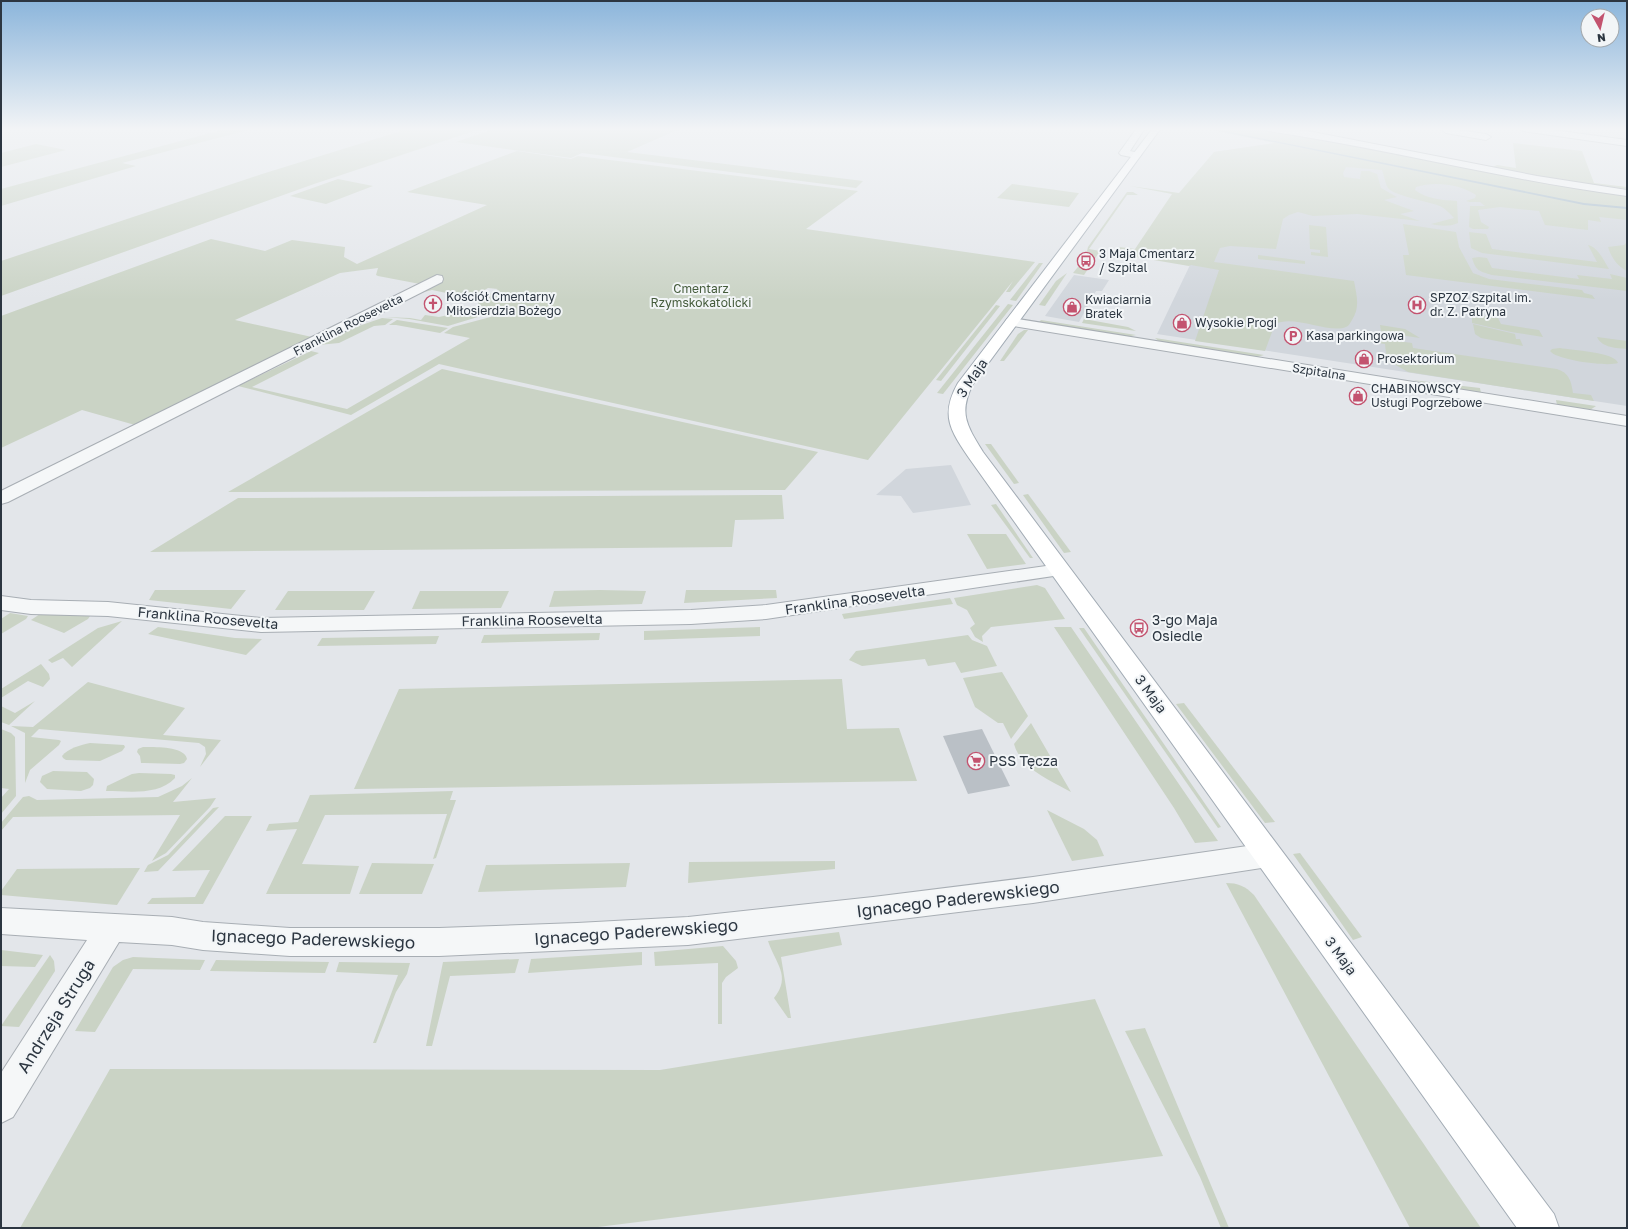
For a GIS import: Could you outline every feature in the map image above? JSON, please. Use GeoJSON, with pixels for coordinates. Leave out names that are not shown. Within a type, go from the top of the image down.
{"type":"FeatureCollection","features":[{"type":"Feature","properties":{"kind":"main road","name":"3 Maja"},"geometry":{"type":"LineString","coordinates":[[1113,185],[960,392],[956,402],[956,418],[975,454],[1540,1228]]}},
{"type":"Feature","properties":{"kind":"street"},"geometry":{"type":"LineString","coordinates":[[1577,185],[1627,193]]}},
{"type":"Feature","properties":{"kind":"street","name":"Franklina Roosevelta"},"geometry":{"type":"LineString","coordinates":[[1,498],[329,335],[437,279]]}},
{"type":"Feature","properties":{"kind":"street","name":"Szpitalna"},"geometry":{"type":"LineString","coordinates":[[1012,322],[1627,421]]}},
{"type":"Feature","properties":{"kind":"street","name":"Franklina Roosevelta"},"geometry":{"type":"LineString","coordinates":[[1,604],[31,607],[108,609],[260,625],[331,625],[691,617],[766,612],[1060,570]]}},
{"type":"Feature","properties":{"kind":"street","name":"Ignacego Paderewskiego"},"geometry":{"type":"LineString","coordinates":[[1,921],[172,931],[203,936],[290,942],[439,942],[688,931],[1033,890],[1268,855]]}},
{"type":"Feature","properties":{"kind":"street","name":"Andrzeja Struga"},"geometry":{"type":"LineString","coordinates":[[1,1105],[110,928]]}},
{"type":"Feature","properties":{"kind":"shaded area","name":"SPZOZ Szpital im. dr. Z. Patryna"},"geometry":{"type":"Polygon","coordinates":[[[1207,185],[1495,185],[1627,211],[1627,406],[1157,334],[1190,265],[1207,185]]]}},
{"type":"Feature","properties":{"kind":"shaded area"},"geometry":{"type":"Polygon","coordinates":[[[1074,275],[1109,280],[1102,291],[1096,291],[1079,322],[1045,316],[1074,275]]]}},
{"type":"Feature","properties":{"kind":"shaded area"},"geometry":{"type":"Polygon","coordinates":[[[951,465],[971,505],[913,513],[901,496],[876,495],[906,469],[951,465]]]}},
{"type":"Feature","properties":{"kind":"green space"},"geometry":{"type":"Polygon","coordinates":[[[15,185],[71,185],[1,206],[1,189],[15,185]]]}},
{"type":"Feature","properties":{"kind":"green space"},"geometry":{"type":"Polygon","coordinates":[[[228,185],[310,185],[1,296],[1,261],[228,185]]]}},
{"type":"Feature","properties":{"kind":"green space"},"geometry":{"type":"Polygon","coordinates":[[[320,185],[373,186],[326,204],[290,196],[320,185]]]}},
{"type":"Feature","properties":{"kind":"green space","name":"Cmentarz Rzymskokatolicki"},"geometry":{"type":"Polygon","coordinates":[[[425,185],[813,185],[858,191],[806,229],[1035,262],[1010,292],[1006,292],[1013,281],[868,460],[439,364],[351,415],[238,386],[311,351],[319,353],[252,387],[347,409],[470,338],[444,333],[453,327],[498,315],[506,316],[510,312],[479,306],[478,301],[498,289],[488,288],[471,298],[432,290],[417,294],[420,284],[378,276],[376,275],[378,268],[340,273],[235,320],[312,337],[135,425],[82,410],[1,448],[1,316],[211,239],[265,251],[292,240],[345,247],[344,257],[357,264],[487,205],[407,192],[425,185]]]}},
{"type":"Feature","properties":{"kind":"green space"},"geometry":{"type":"Polygon","coordinates":[[[835,185],[859,185],[856,188],[835,185]]]}},
{"type":"Feature","properties":{"kind":"green space"},"geometry":{"type":"Polygon","coordinates":[[[1011,185],[1022,185],[1079,193],[1069,207],[997,198],[1011,185]]]}},
{"type":"Feature","properties":{"kind":"green space"},"geometry":{"type":"Polygon","coordinates":[[[1186,185],[1380,185],[1381,188],[1397,197],[1384,200],[1414,211],[1400,214],[1420,221],[1357,214],[1313,216],[1298,212],[1283,219],[1276,249],[1230,246],[1220,248],[1214,262],[1354,281],[1357,306],[1355,315],[1349,325],[1346,327],[1330,328],[1292,321],[1275,324],[1265,351],[1195,341],[1219,270],[1130,256],[1121,252],[1119,247],[1135,249],[1172,194],[1130,186],[1179,193],[1186,185]]]}},
{"type":"Feature","properties":{"kind":"green space"},"geometry":{"type":"Polygon","coordinates":[[[1422,185],[1416,187],[1415,190],[1430,197],[1457,201],[1458,223],[1448,226],[1431,224],[1454,218],[1440,206],[1396,193],[1391,191],[1387,186],[1422,185]]]}},
{"type":"Feature","properties":{"kind":"green space"},"geometry":{"type":"Polygon","coordinates":[[[1450,185],[1556,185],[1627,196],[1627,220],[1599,217],[1601,222],[1588,220],[1588,230],[1545,225],[1539,211],[1500,207],[1478,210],[1481,222],[1489,227],[1488,229],[1473,229],[1469,227],[1470,206],[1485,206],[1480,202],[1466,201],[1475,198],[1476,195],[1470,191],[1450,185]]]}},
{"type":"Feature","properties":{"kind":"green space"},"geometry":{"type":"Polygon","coordinates":[[[1600,185],[1627,187],[1627,189],[1600,185]]]}},
{"type":"Feature","properties":{"kind":"green space"},"geometry":{"type":"Polygon","coordinates":[[[1127,192],[1133,192],[1138,195],[1127,195],[1089,249],[1100,251],[1084,275],[1073,273],[1082,262],[1087,263],[1089,260],[1085,259],[1088,247],[1127,192]]]}},
{"type":"Feature","properties":{"kind":"green space"},"geometry":{"type":"Polygon","coordinates":[[[1403,224],[1456,232],[1459,247],[1473,273],[1489,279],[1582,290],[1584,293],[1592,295],[1595,299],[1406,275],[1403,255],[1409,255],[1403,224]]]}},
{"type":"Feature","properties":{"kind":"green space"},"geometry":{"type":"Polygon","coordinates":[[[1309,225],[1326,227],[1328,257],[1311,255],[1311,252],[1320,253],[1320,250],[1310,249],[1309,225]]]}},
{"type":"Feature","properties":{"kind":"green space"},"geometry":{"type":"Polygon","coordinates":[[[1469,232],[1486,234],[1492,249],[1597,262],[1588,245],[1592,246],[1598,251],[1609,269],[1482,253],[1471,248],[1469,232]]]}},
{"type":"Feature","properties":{"kind":"green space"},"geometry":{"type":"Polygon","coordinates":[[[1626,243],[1627,271],[1620,267],[1615,261],[1608,247],[1624,245],[1626,243]]]}},
{"type":"Feature","properties":{"kind":"green space"},"geometry":{"type":"Polygon","coordinates":[[[1258,255],[1305,261],[1305,264],[1258,259],[1258,255]]]}},
{"type":"Feature","properties":{"kind":"green space"},"geometry":{"type":"Polygon","coordinates":[[[1472,258],[1487,258],[1492,268],[1579,279],[1577,275],[1612,279],[1610,274],[1627,278],[1627,291],[1492,275],[1481,271],[1475,266],[1472,258]]]}},
{"type":"Feature","properties":{"kind":"green space"},"geometry":{"type":"Polygon","coordinates":[[[1039,263],[1043,263],[1016,301],[1010,300],[1039,263]]]}},
{"type":"Feature","properties":{"kind":"green space"},"geometry":{"type":"Polygon","coordinates":[[[1067,273],[1045,306],[1039,305],[1056,281],[1067,273]]]}},
{"type":"Feature","properties":{"kind":"green space"},"geometry":{"type":"Polygon","coordinates":[[[1008,304],[1013,305],[943,394],[937,393],[1008,304]]]}},
{"type":"Feature","properties":{"kind":"green space"},"geometry":{"type":"Polygon","coordinates":[[[996,305],[1000,306],[941,381],[936,380],[996,305]]]}},
{"type":"Feature","properties":{"kind":"green space"},"geometry":{"type":"Polygon","coordinates":[[[471,310],[491,313],[448,326],[409,319],[384,317],[410,318],[421,320],[425,315],[439,317],[471,310]]]}},
{"type":"Feature","properties":{"kind":"green space"},"geometry":{"type":"Polygon","coordinates":[[[1476,315],[1498,318],[1501,324],[1539,330],[1543,337],[1511,332],[1472,323],[1472,316],[1476,315]]]}},
{"type":"Feature","properties":{"kind":"green space"},"geometry":{"type":"Polygon","coordinates":[[[382,318],[393,319],[385,325],[374,326],[339,343],[318,345],[356,327],[382,318]]]}},
{"type":"Feature","properties":{"kind":"green space"},"geometry":{"type":"Polygon","coordinates":[[[1084,319],[1128,327],[1136,331],[1082,323],[1084,319]]]}},
{"type":"Feature","properties":{"kind":"green space"},"geometry":{"type":"Polygon","coordinates":[[[397,320],[448,328],[440,333],[389,325],[397,320]]]}},
{"type":"Feature","properties":{"kind":"green space"},"geometry":{"type":"Polygon","coordinates":[[[1041,320],[1136,335],[1126,337],[1039,322],[1041,320]]]}},
{"type":"Feature","properties":{"kind":"green space"},"geometry":{"type":"Polygon","coordinates":[[[1473,324],[1515,334],[1516,339],[1520,339],[1523,346],[1481,338],[1475,334],[1473,324]]]}},
{"type":"Feature","properties":{"kind":"green space"},"geometry":{"type":"Polygon","coordinates":[[[1380,325],[1405,329],[1420,338],[1386,333],[1381,331],[1380,325]]]}},
{"type":"Feature","properties":{"kind":"green space"},"geometry":{"type":"Polygon","coordinates":[[[1024,330],[1028,330],[1004,361],[1000,361],[1018,334],[1024,330]]]}},
{"type":"Feature","properties":{"kind":"green space"},"geometry":{"type":"Polygon","coordinates":[[[1370,337],[1412,343],[1413,348],[1557,369],[1569,378],[1573,393],[1591,395],[1594,401],[1408,372],[1394,364],[1387,363],[1385,344],[1370,342],[1370,337]]]}},
{"type":"Feature","properties":{"kind":"green space"},"geometry":{"type":"Polygon","coordinates":[[[1597,337],[1627,341],[1627,349],[1614,348],[1606,345],[1599,341],[1597,337]]]}},
{"type":"Feature","properties":{"kind":"green space"},"geometry":{"type":"Polygon","coordinates":[[[1155,338],[1264,355],[1257,357],[1160,342],[1155,338]]]}},
{"type":"Feature","properties":{"kind":"green space"},"geometry":{"type":"Polygon","coordinates":[[[1560,348],[1609,356],[1615,359],[1618,363],[1604,364],[1582,362],[1562,357],[1550,351],[1552,349],[1560,348]]]}},
{"type":"Feature","properties":{"kind":"green space"},"geometry":{"type":"Polygon","coordinates":[[[442,369],[818,452],[785,490],[228,492],[442,369]]]}},
{"type":"Feature","properties":{"kind":"green space"},"geometry":{"type":"Polygon","coordinates":[[[1412,380],[1480,388],[1481,393],[1473,393],[1412,380]]]}},
{"type":"Feature","properties":{"kind":"green space"},"geometry":{"type":"Polygon","coordinates":[[[1556,400],[1596,406],[1590,410],[1557,405],[1556,400]]]}},
{"type":"Feature","properties":{"kind":"green space"},"geometry":{"type":"Polygon","coordinates":[[[985,444],[991,444],[1019,483],[1014,484],[985,444]]]}},
{"type":"Feature","properties":{"kind":"green space"},"geometry":{"type":"Polygon","coordinates":[[[1028,494],[1071,552],[1064,553],[1023,495],[1028,494]]]}},
{"type":"Feature","properties":{"kind":"green space"},"geometry":{"type":"Polygon","coordinates":[[[782,495],[784,519],[735,520],[732,547],[150,552],[238,498],[782,495]]]}},
{"type":"Feature","properties":{"kind":"green space"},"geometry":{"type":"Polygon","coordinates":[[[996,504],[1033,558],[1030,558],[991,505],[996,504]]]}},
{"type":"Feature","properties":{"kind":"green space"},"geometry":{"type":"Polygon","coordinates":[[[967,534],[1006,534],[1026,564],[987,569],[967,534]]]}},
{"type":"Feature","properties":{"kind":"green space"},"geometry":{"type":"Polygon","coordinates":[[[1037,585],[1045,588],[1065,619],[991,627],[982,636],[983,642],[975,637],[970,628],[975,624],[967,610],[957,605],[954,598],[1037,585]]]}},
{"type":"Feature","properties":{"kind":"green space"},"geometry":{"type":"Polygon","coordinates":[[[155,590],[246,590],[231,609],[149,600],[155,590]]]}},
{"type":"Feature","properties":{"kind":"green space"},"geometry":{"type":"Polygon","coordinates":[[[686,590],[776,590],[777,598],[684,603],[686,590]]]}},
{"type":"Feature","properties":{"kind":"green space"},"geometry":{"type":"Polygon","coordinates":[[[288,591],[375,591],[364,610],[275,610],[288,591]]]}},
{"type":"Feature","properties":{"kind":"green space"},"geometry":{"type":"Polygon","coordinates":[[[420,591],[509,591],[501,608],[412,609],[420,591]]]}},
{"type":"Feature","properties":{"kind":"green space"},"geometry":{"type":"Polygon","coordinates":[[[554,591],[646,591],[642,604],[549,607],[554,591]]]}},
{"type":"Feature","properties":{"kind":"green space"},"geometry":{"type":"Polygon","coordinates":[[[950,598],[953,604],[844,619],[842,614],[950,598]]]}},
{"type":"Feature","properties":{"kind":"green space"},"geometry":{"type":"Polygon","coordinates":[[[10,613],[28,616],[26,619],[1,634],[1,619],[10,613]]]}},
{"type":"Feature","properties":{"kind":"green space"},"geometry":{"type":"Polygon","coordinates":[[[40,614],[90,616],[88,619],[64,633],[31,620],[40,614]]]}},
{"type":"Feature","properties":{"kind":"green space"},"geometry":{"type":"Polygon","coordinates":[[[122,621],[72,667],[63,658],[52,663],[48,660],[98,628],[122,621]]]}},
{"type":"Feature","properties":{"kind":"green space"},"geometry":{"type":"Polygon","coordinates":[[[158,627],[235,638],[262,639],[246,655],[148,634],[158,627]]]}},
{"type":"Feature","properties":{"kind":"green space"},"geometry":{"type":"Polygon","coordinates":[[[760,627],[760,636],[644,640],[644,631],[760,627]]]}},
{"type":"Feature","properties":{"kind":"green space"},"geometry":{"type":"Polygon","coordinates":[[[1054,627],[1071,627],[1218,841],[1195,843],[1174,808],[1054,627]]]}},
{"type":"Feature","properties":{"kind":"green space"},"geometry":{"type":"Polygon","coordinates":[[[1079,628],[1084,628],[1221,827],[1218,828],[1079,628]]]}},
{"type":"Feature","properties":{"kind":"green space"},"geometry":{"type":"Polygon","coordinates":[[[600,633],[599,640],[481,643],[484,635],[600,633]]]}},
{"type":"Feature","properties":{"kind":"green space"},"geometry":{"type":"Polygon","coordinates":[[[968,635],[972,640],[987,646],[997,666],[961,673],[955,662],[928,666],[925,659],[862,666],[849,660],[856,651],[968,635]]]}},
{"type":"Feature","properties":{"kind":"green space"},"geometry":{"type":"Polygon","coordinates":[[[439,636],[436,644],[317,646],[322,638],[439,636]]]}},
{"type":"Feature","properties":{"kind":"green space"},"geometry":{"type":"Polygon","coordinates":[[[41,664],[49,674],[50,679],[43,687],[28,681],[1,698],[1,689],[41,664]]]}},
{"type":"Feature","properties":{"kind":"green space"},"geometry":{"type":"Polygon","coordinates":[[[1002,672],[1028,716],[1011,739],[1003,723],[998,723],[975,707],[963,678],[1002,672]]]}},
{"type":"Feature","properties":{"kind":"green space"},"geometry":{"type":"Polygon","coordinates":[[[842,679],[847,729],[899,728],[917,781],[354,789],[399,689],[842,679]]]}},
{"type":"Feature","properties":{"kind":"green space"},"geometry":{"type":"Polygon","coordinates":[[[88,682],[185,708],[163,735],[221,740],[200,767],[206,754],[205,747],[199,743],[39,729],[31,737],[61,741],[59,745],[30,770],[25,783],[25,733],[11,726],[33,727],[88,682]]]}},
{"type":"Feature","properties":{"kind":"green space"},"geometry":{"type":"Polygon","coordinates":[[[35,701],[9,725],[1,722],[1,706],[15,713],[35,701]]]}},
{"type":"Feature","properties":{"kind":"green space"},"geometry":{"type":"Polygon","coordinates":[[[1184,703],[1275,822],[1265,823],[1176,704],[1184,703]]]}},
{"type":"Feature","properties":{"kind":"green space"},"geometry":{"type":"Polygon","coordinates":[[[1031,723],[1071,792],[1046,779],[1030,767],[1018,753],[1014,744],[1031,723]]]}},
{"type":"Feature","properties":{"kind":"green space"},"geometry":{"type":"Polygon","coordinates":[[[1,729],[11,733],[15,737],[16,796],[1,814],[1,798],[9,789],[1,788],[1,729]]]}},
{"type":"Feature","properties":{"kind":"green space"},"geometry":{"type":"Polygon","coordinates":[[[90,743],[124,745],[125,747],[122,751],[100,761],[66,760],[63,758],[62,756],[71,749],[90,743]]]}},
{"type":"Feature","properties":{"kind":"green space"},"geometry":{"type":"Polygon","coordinates":[[[143,747],[175,749],[185,755],[187,759],[184,763],[180,764],[141,763],[140,756],[137,752],[138,749],[143,747]]]}},
{"type":"Feature","properties":{"kind":"green space"},"geometry":{"type":"Polygon","coordinates":[[[53,771],[87,772],[94,779],[93,785],[90,788],[81,791],[47,789],[40,782],[42,776],[53,771]]]}},
{"type":"Feature","properties":{"kind":"green space"},"geometry":{"type":"Polygon","coordinates":[[[132,774],[171,774],[175,775],[175,778],[168,784],[152,790],[133,792],[106,791],[107,786],[132,774]]]}},
{"type":"Feature","properties":{"kind":"green space"},"geometry":{"type":"Polygon","coordinates":[[[192,778],[173,802],[216,798],[210,807],[166,853],[152,861],[180,815],[13,817],[1,831],[1,823],[23,797],[29,796],[37,800],[158,797],[182,786],[192,778]]]}},
{"type":"Feature","properties":{"kind":"green space"},"geometry":{"type":"Polygon","coordinates":[[[453,791],[450,800],[456,800],[436,858],[433,859],[447,814],[325,815],[302,864],[359,866],[350,894],[266,894],[297,829],[266,831],[269,824],[298,822],[310,795],[453,791]]]}},
{"type":"Feature","properties":{"kind":"green space"},"geometry":{"type":"Polygon","coordinates":[[[219,807],[158,871],[144,872],[148,865],[168,855],[213,808],[219,807]]]}},
{"type":"Feature","properties":{"kind":"green space"},"geometry":{"type":"Polygon","coordinates":[[[1047,810],[1084,829],[1097,840],[1104,856],[1072,861],[1047,810]]]}},
{"type":"Feature","properties":{"kind":"green space"},"geometry":{"type":"Polygon","coordinates":[[[225,816],[252,816],[203,904],[147,904],[152,898],[195,897],[210,870],[172,871],[225,816]]]}},
{"type":"Feature","properties":{"kind":"green space"},"geometry":{"type":"Polygon","coordinates":[[[1300,853],[1362,937],[1353,940],[1293,854],[1300,853]]]}},
{"type":"Feature","properties":{"kind":"green space"},"geometry":{"type":"Polygon","coordinates":[[[835,861],[835,869],[688,883],[689,862],[835,861]]]}},
{"type":"Feature","properties":{"kind":"green space"},"geometry":{"type":"Polygon","coordinates":[[[372,863],[434,864],[422,894],[359,894],[372,863]]]}},
{"type":"Feature","properties":{"kind":"green space"},"geometry":{"type":"Polygon","coordinates":[[[630,863],[626,887],[478,892],[486,865],[630,863]]]}},
{"type":"Feature","properties":{"kind":"green space"},"geometry":{"type":"Polygon","coordinates":[[[140,868],[117,905],[1,895],[1,891],[17,869],[140,868]]]}},
{"type":"Feature","properties":{"kind":"green space"},"geometry":{"type":"Polygon","coordinates":[[[1226,883],[1248,889],[1254,895],[1481,1228],[1410,1228],[1226,883]]]}},
{"type":"Feature","properties":{"kind":"green space"},"geometry":{"type":"Polygon","coordinates":[[[839,932],[842,945],[781,957],[791,1018],[788,1018],[774,998],[782,983],[782,976],[768,941],[839,932]]]}},
{"type":"Feature","properties":{"kind":"green space"},"geometry":{"type":"Polygon","coordinates":[[[723,946],[736,961],[738,968],[726,977],[722,983],[722,1024],[718,1024],[718,963],[655,966],[654,952],[723,946]]]}},
{"type":"Feature","properties":{"kind":"green space"},"geometry":{"type":"Polygon","coordinates":[[[1,950],[43,955],[35,967],[1,966],[1,950]]]}},
{"type":"Feature","properties":{"kind":"green space"},"geometry":{"type":"Polygon","coordinates":[[[642,952],[642,965],[528,973],[531,959],[642,952]]]}},
{"type":"Feature","properties":{"kind":"green space"},"geometry":{"type":"Polygon","coordinates":[[[50,955],[54,961],[55,971],[19,1027],[1,1026],[50,955]]]}},
{"type":"Feature","properties":{"kind":"green space"},"geometry":{"type":"Polygon","coordinates":[[[133,957],[205,960],[200,970],[133,969],[95,1032],[75,1031],[113,967],[123,960],[133,957]]]}},
{"type":"Feature","properties":{"kind":"green space"},"geometry":{"type":"Polygon","coordinates":[[[519,959],[515,973],[450,976],[432,1046],[426,1046],[443,962],[519,959]]]}},
{"type":"Feature","properties":{"kind":"green space"},"geometry":{"type":"Polygon","coordinates":[[[216,960],[329,962],[325,973],[210,971],[216,960]]]}},
{"type":"Feature","properties":{"kind":"green space"},"geometry":{"type":"Polygon","coordinates":[[[339,962],[410,963],[407,974],[396,992],[376,1043],[373,1043],[398,975],[336,972],[339,962]]]}},
{"type":"Feature","properties":{"kind":"green space"},"geometry":{"type":"Polygon","coordinates":[[[1095,999],[1163,1156],[590,1228],[20,1228],[110,1069],[660,1070],[1095,999]]]}},
{"type":"Feature","properties":{"kind":"green space"},"geometry":{"type":"Polygon","coordinates":[[[1145,1028],[1229,1228],[1221,1228],[1200,1177],[1125,1031],[1145,1028]]]}},
{"type":"Feature","properties":{"kind":"building","name":"PSS Tęcza"},"geometry":{"type":"Polygon","coordinates":[[[982,729],[1010,786],[968,794],[943,736],[982,729]]]}},
{"type":"Feature","properties":{"kind":"waterway"},"geometry":{"type":"LineString","coordinates":[[1488,185],[1584,204],[1627,208]]}},
{"type":"Feature","properties":{"kind":"place","name":"3 Maja Cmentarz / Szpital"},"geometry":{"type":"Point","coordinates":[1086,261]}},
{"type":"Feature","properties":{"kind":"place","name":"Kościół Cmentarny Miłosierdzia Bożego"},"geometry":{"type":"Point","coordinates":[433,304]}},
{"type":"Feature","properties":{"kind":"place","name":"SPZOZ Szpital im. dr. Z. Patryna"},"geometry":{"type":"Point","coordinates":[1417,305]}},
{"type":"Feature","properties":{"kind":"place","name":"Kwiaciarnia Bratek"},"geometry":{"type":"Point","coordinates":[1072,307]}},
{"type":"Feature","properties":{"kind":"place","name":"Wysokie Progi"},"geometry":{"type":"Point","coordinates":[1182,323]}},
{"type":"Feature","properties":{"kind":"place","name":"Kasa parkingowa"},"geometry":{"type":"Point","coordinates":[1293,336]}},
{"type":"Feature","properties":{"kind":"place","name":"Prosektorium"},"geometry":{"type":"Point","coordinates":[1364,359]}},
{"type":"Feature","properties":{"kind":"place","name":"CHABINOWSCY Usługi Pogrzebowe"},"geometry":{"type":"Point","coordinates":[1358,396]}},
{"type":"Feature","properties":{"kind":"place","name":"3-go Maja Osiedle"},"geometry":{"type":"Point","coordinates":[1139,628]}},
{"type":"Feature","properties":{"kind":"place","name":"PSS Tęcza"},"geometry":{"type":"Point","coordinates":[976,761]}}]}
